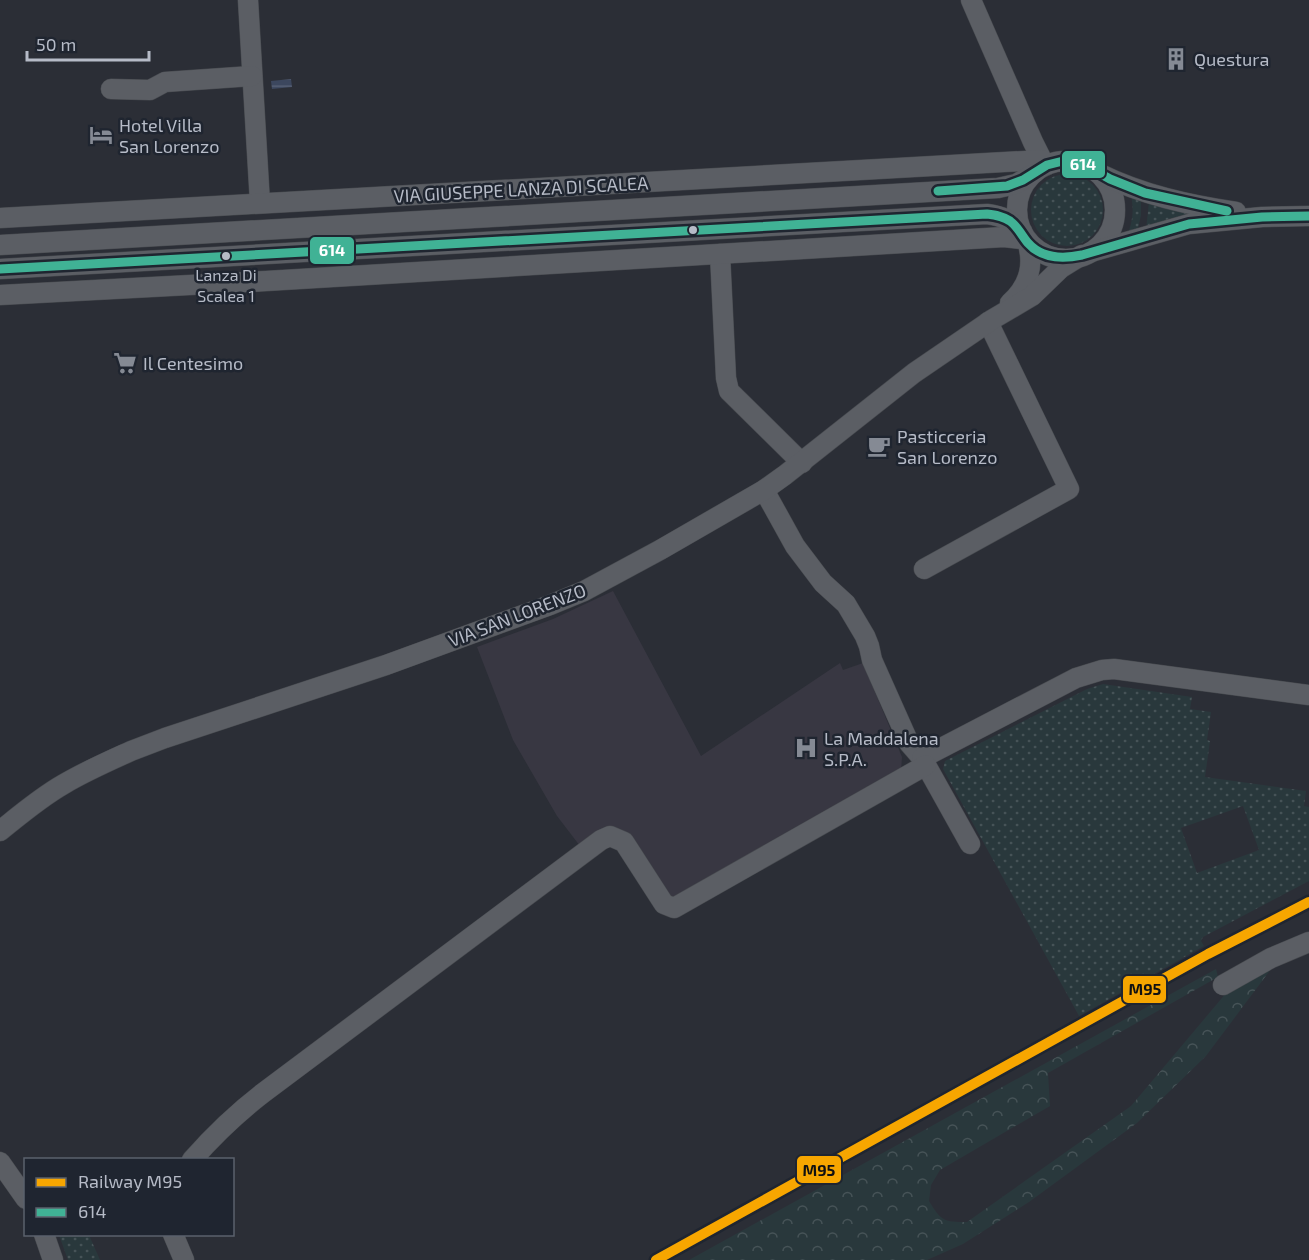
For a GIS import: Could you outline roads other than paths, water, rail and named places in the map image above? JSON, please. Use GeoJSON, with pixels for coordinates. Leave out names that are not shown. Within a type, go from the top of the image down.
{"type":"FeatureCollection","features":[{"type":"Feature","properties":{"kind":"street"},"geometry":{"type":"LineString","coordinates":[[248,0],[261,203]]}},
{"type":"Feature","properties":{"kind":"street"},"geometry":{"type":"LineString","coordinates":[[971,0],[1041,166]]}},
{"type":"Feature","properties":{"kind":"street"},"geometry":{"type":"LineString","coordinates":[[111,89],[150,90],[165,82],[252,76]]}},
{"type":"Feature","properties":{"kind":"street"},"geometry":{"type":"LineString","coordinates":[[0,269],[987,214],[1010,220],[1024,236],[1039,252],[1047,256],[1064,258],[1083,254],[1100,243],[1107,235],[1116,211],[1113,195],[1108,185],[1096,172],[1083,164],[1063,161],[1041,166],[1024,186],[1018,201],[1017,210],[1024,236]]}},
{"type":"Feature","properties":{"kind":"street","name":"VIA GIUSEPPE LANZA DI SCALEA"},"geometry":{"type":"LineString","coordinates":[[0,218],[261,203],[1041,166]]}},
{"type":"Feature","properties":{"kind":"street","name":"VIA GIUSEPPE LANZA DI SCALEA"},"geometry":{"type":"LineString","coordinates":[[0,245],[998,188],[1016,184],[1041,166]]}},
{"type":"Feature","properties":{"kind":"street","name":"VIA SAN LORENZO"},"geometry":{"type":"LineString","coordinates":[[1096,172],[1136,190],[1160,197],[1262,217]]}},
{"type":"Feature","properties":{"kind":"street","name":"VIA SAN LORENZO"},"geometry":{"type":"LineString","coordinates":[[0,831],[63,785],[131,751],[386,665],[550,605],[584,591],[618,573],[764,490],[802,463],[914,373],[991,320],[1032,296],[1061,268],[1083,254],[1189,224],[1262,217],[1309,216]]}},
{"type":"Feature","properties":{"kind":"street"},"geometry":{"type":"LineString","coordinates":[[0,296],[1024,236]]}},
{"type":"Feature","properties":{"kind":"street","name":"VIA SAN LORENZO"},"geometry":{"type":"LineString","coordinates":[[991,320],[1015,299],[1025,284],[1031,261],[1024,236]]}},
{"type":"Feature","properties":{"kind":"street"},"geometry":{"type":"LineString","coordinates":[[720,254],[726,378],[729,391],[802,463]]}},
{"type":"Feature","properties":{"kind":"street"},"geometry":{"type":"LineString","coordinates":[[924,569],[1069,489],[991,320]]}},
{"type":"Feature","properties":{"kind":"street"},"geometry":{"type":"LineString","coordinates":[[764,490],[800,553],[823,583],[846,604],[865,636],[872,660],[909,743],[924,761],[970,844]]}},
{"type":"Feature","properties":{"kind":"street"},"geometry":{"type":"LineString","coordinates":[[194,1158],[244,1108],[263,1093],[601,840],[610,836],[624,843],[664,904],[674,908],[924,761],[1076,678],[1114,669],[1309,695]]}},
{"type":"Feature","properties":{"kind":"street"},"geometry":{"type":"LineString","coordinates":[[1223,985],[1271,958],[1309,942]]}},
{"type":"Feature","properties":{"kind":"street"},"geometry":{"type":"LineString","coordinates":[[0,1162],[24,1196]]}},
{"type":"Feature","properties":{"kind":"street"},"geometry":{"type":"LineString","coordinates":[[45,1236],[53,1260]]}},
{"type":"Feature","properties":{"kind":"street"},"geometry":{"type":"LineString","coordinates":[[174,1236],[184,1260]]}},
{"type":"Feature","properties":{"kind":"water"},"geometry":{"type":"Polygon","coordinates":[[[291,79],[292,87],[272,89],[271,81],[291,79]]]}},
{"type":"Feature","properties":{"kind":"rail line","name":"M95"},"geometry":{"type":"LineString","coordinates":[[656,1260],[1208,954],[1309,902]]}},
{"type":"Feature","properties":{"kind":"place","name":"Questura"},"geometry":{"type":"Point","coordinates":[1176,59]}},
{"type":"Feature","properties":{"kind":"place","name":"Hotel Villa San Lorenzo"},"geometry":{"type":"Point","coordinates":[101,135]}},
{"type":"Feature","properties":{"kind":"place","name":"Lanza Di Scalea 1"},"geometry":{"type":"Point","coordinates":[226,256]}},
{"type":"Feature","properties":{"kind":"place","name":"Il Centesimo"},"geometry":{"type":"Point","coordinates":[125,363]}},
{"type":"Feature","properties":{"kind":"place","name":"Pasticceria San Lorenzo"},"geometry":{"type":"Point","coordinates":[879,446]}},
{"type":"Feature","properties":{"kind":"place","name":"La Maddalena S.P.A."},"geometry":{"type":"Point","coordinates":[806,748]}}]}
